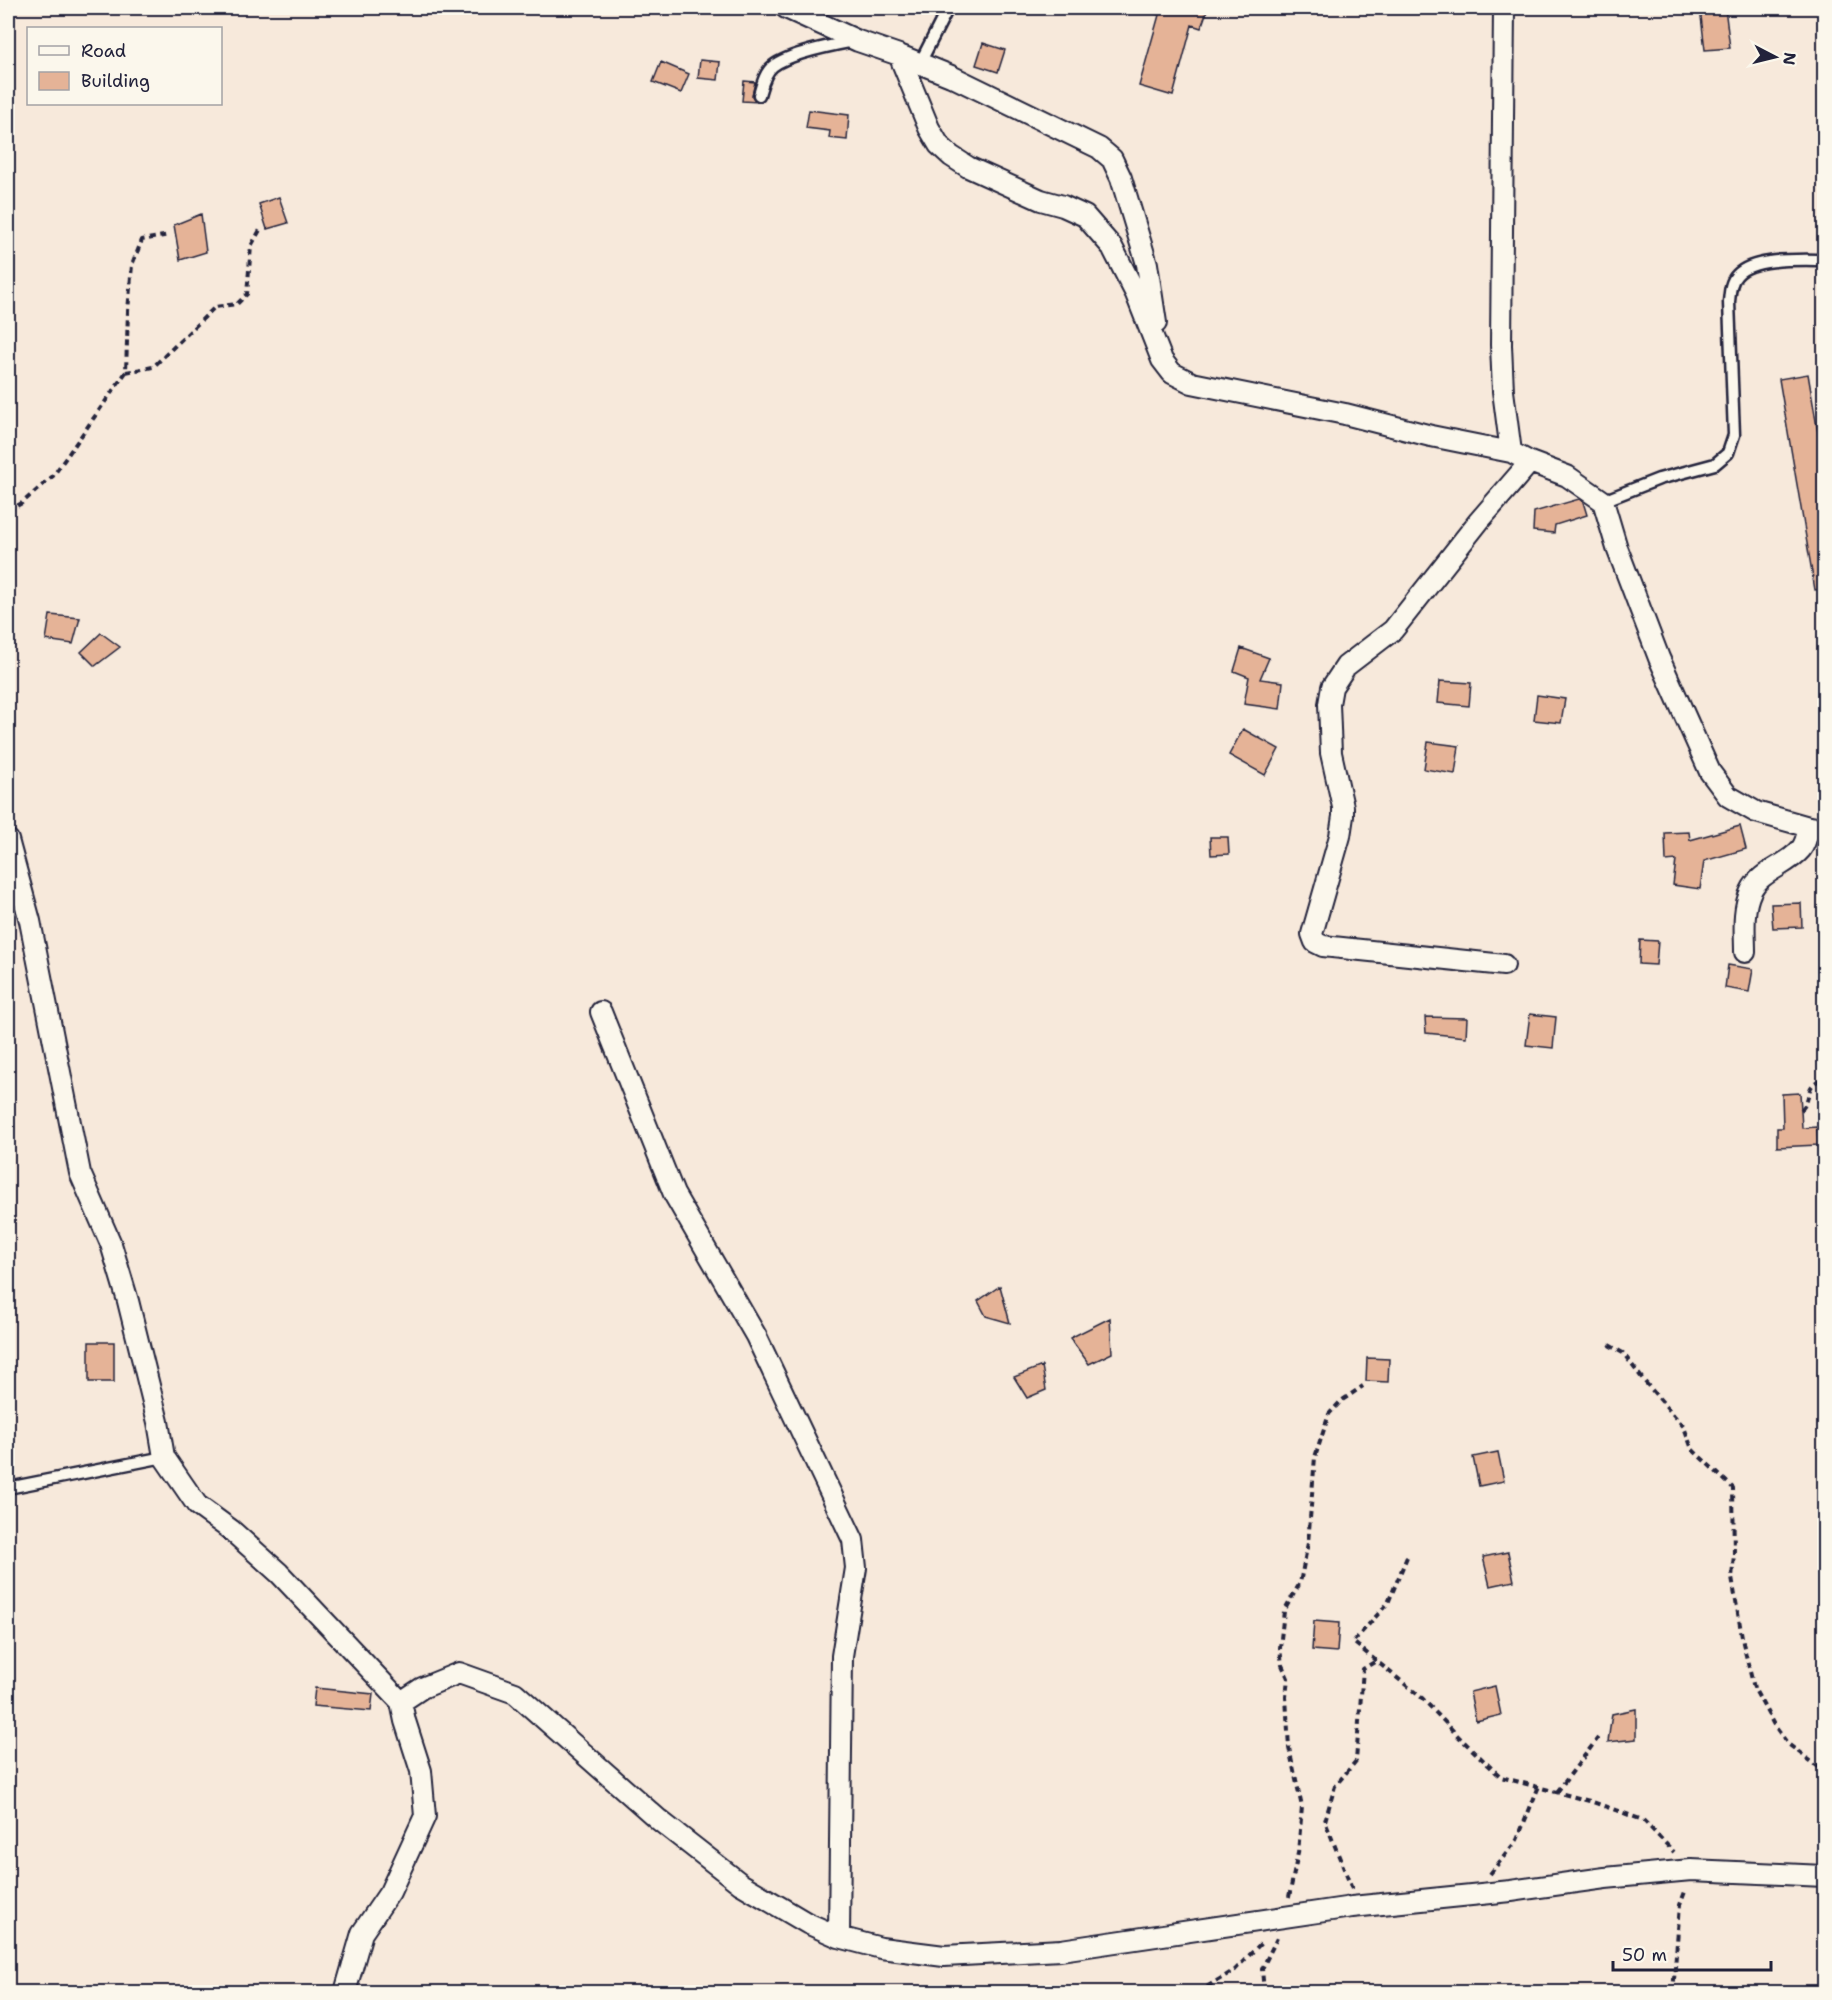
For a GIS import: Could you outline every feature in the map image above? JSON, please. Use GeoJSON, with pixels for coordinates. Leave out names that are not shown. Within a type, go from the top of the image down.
{"type":"FeatureCollection","features":[{"type":"Feature","properties":{"kind":"street"},"geometry":{"type":"LineString","coordinates":[[786,8],[858,40],[951,76],[1100,148],[1112,159],[1121,178],[1147,264],[1162,360]]}},
{"type":"Feature","properties":{"kind":"street"},"geometry":{"type":"LineString","coordinates":[[1504,8],[1501,345],[1503,391],[1511,452]]}},
{"type":"Feature","properties":{"kind":"street"},"geometry":{"type":"LineString","coordinates":[[899,55],[929,128],[939,145],[968,167],[1041,200],[1063,206],[1085,216],[1112,247],[1136,294],[1162,360],[1172,373],[1192,383],[1345,414],[1449,440],[1511,452],[1567,476],[1603,501],[1617,548],[1659,658],[1710,772],[1728,796],[1756,812],[1817,828],[1801,849],[1762,876],[1751,890],[1746,909],[1745,952]]}},
{"type":"Feature","properties":{"kind":"street"},"geometry":{"type":"LineString","coordinates":[[1504,965],[1323,946],[1316,942],[1312,934],[1340,836],[1343,816],[1331,744],[1329,704],[1332,687],[1346,666],[1392,630],[1479,520],[1530,462]]}},
{"type":"Feature","properties":{"kind":"street"},"geometry":{"type":"LineString","coordinates":[[8,840],[30,921],[80,1173],[111,1244],[128,1301],[158,1422],[164,1457],[197,1505],[231,1530],[279,1573],[401,1702],[421,1771],[425,1816],[390,1892],[362,1933],[345,1992]]}},
{"type":"Feature","properties":{"kind":"street"},"geometry":{"type":"LineString","coordinates":[[600,1012],[674,1194],[756,1336],[853,1540],[856,1569],[842,1656],[840,1937]]}},
{"type":"Feature","properties":{"kind":"street"},"geometry":{"type":"LineString","coordinates":[[401,1702],[422,1688],[459,1673],[515,1694],[659,1820],[741,1884],[807,1923],[840,1937],[881,1948],[944,1956],[1061,1950],[1358,1906],[1691,1870],[1824,1876]]}},
{"type":"Feature","properties":{"kind":"lane"},"geometry":{"type":"LineString","coordinates":[[920,63],[948,8]]}},
{"type":"Feature","properties":{"kind":"lane"},"geometry":{"type":"LineString","coordinates":[[759,95],[772,66],[783,60],[828,46],[858,40]]}},
{"type":"Feature","properties":{"kind":"lane"},"geometry":{"type":"LineString","coordinates":[[1603,501],[1659,479],[1715,464],[1728,453],[1734,435],[1729,302],[1732,284],[1737,275],[1746,267],[1758,263],[1824,260]]}},
{"type":"Feature","properties":{"kind":"lane"},"geometry":{"type":"LineString","coordinates":[[8,1488],[164,1457]]}},
{"type":"Feature","properties":{"kind":"path"},"geometry":{"type":"LineString","coordinates":[[126,372],[153,367],[215,307],[237,304],[247,294],[251,246],[260,230]]}},
{"type":"Feature","properties":{"kind":"path"},"geometry":{"type":"LineString","coordinates":[[8,511],[22,503],[53,476],[126,372],[132,265],[142,240],[169,235]]}},
{"type":"Feature","properties":{"kind":"path"},"geometry":{"type":"LineString","coordinates":[[1801,1110],[1805,1106],[1810,1087],[1824,1079]]}},
{"type":"Feature","properties":{"kind":"path"},"geometry":{"type":"LineString","coordinates":[[1609,1345],[1623,1353],[1684,1427],[1692,1449],[1702,1456],[1733,1488],[1732,1578],[1743,1643],[1754,1688],[1774,1725],[1788,1744],[1824,1771]]}},
{"type":"Feature","properties":{"kind":"path"},"geometry":{"type":"LineString","coordinates":[[1264,1992],[1262,1969],[1287,1917],[1290,1886],[1298,1853],[1302,1807],[1289,1748],[1286,1697],[1288,1678],[1282,1665],[1280,1648],[1284,1611],[1300,1583],[1308,1543],[1315,1457],[1329,1414],[1341,1401],[1363,1386]]}},
{"type":"Feature","properties":{"kind":"path"},"geometry":{"type":"LineString","coordinates":[[1407,1557],[1388,1603],[1353,1642],[1422,1698],[1501,1777],[1539,1786],[1643,1820],[1691,1870],[1680,1905],[1673,1992]]}},
{"type":"Feature","properties":{"kind":"path"},"geometry":{"type":"LineString","coordinates":[[1358,1906],[1325,1821],[1335,1786],[1356,1761],[1363,1668],[1376,1661]]}},
{"type":"Feature","properties":{"kind":"path"},"geometry":{"type":"LineString","coordinates":[[1557,1792],[1598,1738]]}},
{"type":"Feature","properties":{"kind":"path"},"geometry":{"type":"LineString","coordinates":[[1470,1895],[1517,1840],[1539,1786]]}},
{"type":"Feature","properties":{"kind":"path"},"geometry":{"type":"LineString","coordinates":[[1198,1992],[1235,1970],[1287,1917]]}},
{"type":"Feature","properties":{"kind":"building"},"geometry":{"type":"Polygon","coordinates":[[[1149,8],[1208,8],[1201,28],[1192,25],[1173,96],[1139,86],[1159,15],[1148,11],[1149,8]]]}},
{"type":"Feature","properties":{"kind":"building"},"geometry":{"type":"Polygon","coordinates":[[[1700,8],[1725,8],[1730,48],[1705,50],[1700,8]]]}},
{"type":"Feature","properties":{"kind":"building"},"geometry":{"type":"Polygon","coordinates":[[[983,43],[1005,50],[998,72],[976,65],[983,43]]]}},
{"type":"Feature","properties":{"kind":"building"},"geometry":{"type":"Polygon","coordinates":[[[700,60],[720,62],[718,80],[698,78],[700,60]]]}},
{"type":"Feature","properties":{"kind":"building"},"geometry":{"type":"Polygon","coordinates":[[[661,62],[689,74],[681,93],[653,82],[661,62]]]}},
{"type":"Feature","properties":{"kind":"building"},"geometry":{"type":"Polygon","coordinates":[[[744,81],[755,82],[752,96],[758,102],[742,101],[744,81]]]}},
{"type":"Feature","properties":{"kind":"building"},"geometry":{"type":"Polygon","coordinates":[[[809,110],[849,115],[847,140],[829,138],[830,131],[806,128],[809,110]]]}},
{"type":"Feature","properties":{"kind":"building"},"geometry":{"type":"Polygon","coordinates":[[[279,197],[288,223],[267,229],[259,204],[279,197]]]}},
{"type":"Feature","properties":{"kind":"building"},"geometry":{"type":"Polygon","coordinates":[[[201,214],[206,252],[180,260],[174,225],[201,214]]]}},
{"type":"Feature","properties":{"kind":"building"},"geometry":{"type":"Polygon","coordinates":[[[1808,374],[1824,468],[1824,589],[1815,590],[1779,379],[1808,374]]]}},
{"type":"Feature","properties":{"kind":"building"},"geometry":{"type":"Polygon","coordinates":[[[1579,499],[1583,502],[1587,515],[1555,525],[1554,533],[1533,531],[1534,512],[1579,499]]]}},
{"type":"Feature","properties":{"kind":"building"},"geometry":{"type":"Polygon","coordinates":[[[50,615],[80,618],[73,644],[46,640],[50,615]]]}},
{"type":"Feature","properties":{"kind":"building"},"geometry":{"type":"Polygon","coordinates":[[[101,633],[120,647],[95,666],[81,652],[101,633]]]}},
{"type":"Feature","properties":{"kind":"building"},"geometry":{"type":"Polygon","coordinates":[[[1241,648],[1269,658],[1260,679],[1283,682],[1280,709],[1244,704],[1249,677],[1234,671],[1241,648]]]}},
{"type":"Feature","properties":{"kind":"building"},"geometry":{"type":"Polygon","coordinates":[[[1440,681],[1471,683],[1469,706],[1438,703],[1440,681]]]}},
{"type":"Feature","properties":{"kind":"building"},"geometry":{"type":"Polygon","coordinates":[[[1537,695],[1565,699],[1561,723],[1534,720],[1537,695]]]}},
{"type":"Feature","properties":{"kind":"building"},"geometry":{"type":"Polygon","coordinates":[[[1243,729],[1279,749],[1265,775],[1229,755],[1243,729]]]}},
{"type":"Feature","properties":{"kind":"building"},"geometry":{"type":"Polygon","coordinates":[[[1428,742],[1459,746],[1455,774],[1424,769],[1428,742]]]}},
{"type":"Feature","properties":{"kind":"building"},"geometry":{"type":"Polygon","coordinates":[[[1740,826],[1746,849],[1704,861],[1700,889],[1673,885],[1676,860],[1666,861],[1665,833],[1689,832],[1690,840],[1740,826]]]}},
{"type":"Feature","properties":{"kind":"building"},"geometry":{"type":"Polygon","coordinates":[[[1210,837],[1228,837],[1229,854],[1211,855],[1210,837]]]}},
{"type":"Feature","properties":{"kind":"building"},"geometry":{"type":"Polygon","coordinates":[[[1801,903],[1802,927],[1773,928],[1771,904],[1801,903]]]}},
{"type":"Feature","properties":{"kind":"building"},"geometry":{"type":"Polygon","coordinates":[[[1640,940],[1658,941],[1656,965],[1639,964],[1640,940]]]}},
{"type":"Feature","properties":{"kind":"building"},"geometry":{"type":"Polygon","coordinates":[[[1728,965],[1753,969],[1749,992],[1725,988],[1728,965]]]}},
{"type":"Feature","properties":{"kind":"building"},"geometry":{"type":"Polygon","coordinates":[[[1530,1014],[1556,1017],[1553,1048],[1526,1045],[1530,1014]]]}},
{"type":"Feature","properties":{"kind":"building"},"geometry":{"type":"Polygon","coordinates":[[[1425,1017],[1467,1018],[1466,1037],[1426,1033],[1425,1017]]]}},
{"type":"Feature","properties":{"kind":"building"},"geometry":{"type":"Polygon","coordinates":[[[1800,1093],[1802,1128],[1817,1127],[1818,1145],[1777,1147],[1777,1128],[1783,1128],[1782,1094],[1800,1093]]]}},
{"type":"Feature","properties":{"kind":"building"},"geometry":{"type":"Polygon","coordinates":[[[1000,1286],[1010,1323],[986,1316],[978,1301],[1000,1286]]]}},
{"type":"Feature","properties":{"kind":"building"},"geometry":{"type":"Polygon","coordinates":[[[1110,1318],[1112,1353],[1089,1364],[1070,1338],[1110,1318]]]}},
{"type":"Feature","properties":{"kind":"building"},"geometry":{"type":"Polygon","coordinates":[[[89,1342],[114,1342],[114,1382],[89,1382],[89,1342]]]}},
{"type":"Feature","properties":{"kind":"building"},"geometry":{"type":"Polygon","coordinates":[[[1367,1358],[1389,1359],[1388,1382],[1366,1381],[1367,1358]]]}},
{"type":"Feature","properties":{"kind":"building"},"geometry":{"type":"Polygon","coordinates":[[[1042,1366],[1046,1390],[1027,1398],[1014,1377],[1042,1366]]]}},
{"type":"Feature","properties":{"kind":"building"},"geometry":{"type":"Polygon","coordinates":[[[1498,1452],[1504,1481],[1479,1486],[1473,1457],[1498,1452]]]}},
{"type":"Feature","properties":{"kind":"building"},"geometry":{"type":"Polygon","coordinates":[[[1508,1552],[1514,1581],[1490,1586],[1483,1557],[1508,1552]]]}},
{"type":"Feature","properties":{"kind":"building"},"geometry":{"type":"Polygon","coordinates":[[[1314,1621],[1339,1623],[1337,1652],[1312,1650],[1314,1621]]]}},
{"type":"Feature","properties":{"kind":"building"},"geometry":{"type":"Polygon","coordinates":[[[1495,1686],[1501,1715],[1476,1721],[1470,1692],[1495,1686]]]}},
{"type":"Feature","properties":{"kind":"building"},"geometry":{"type":"Polygon","coordinates":[[[315,1688],[373,1694],[371,1711],[313,1706],[315,1688]]]}},
{"type":"Feature","properties":{"kind":"building"},"geometry":{"type":"Polygon","coordinates":[[[1636,1709],[1636,1739],[1608,1742],[1612,1714],[1636,1709]]]}}]}
